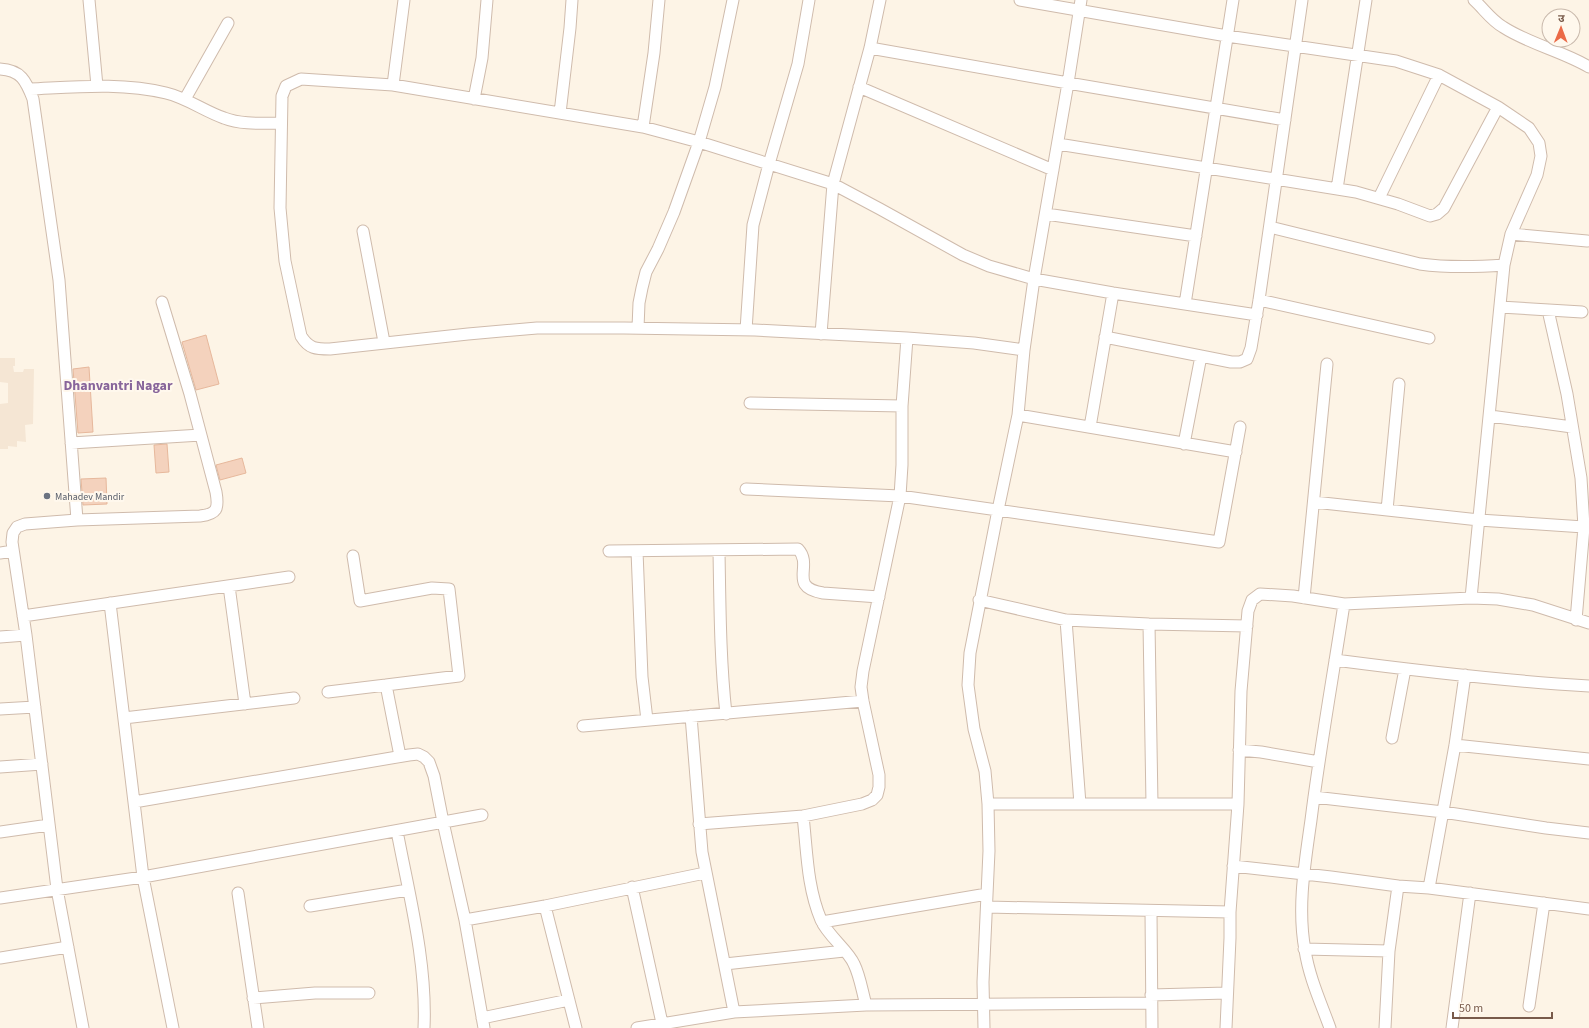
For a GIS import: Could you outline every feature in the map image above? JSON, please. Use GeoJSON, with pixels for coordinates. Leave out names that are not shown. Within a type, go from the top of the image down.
{"type":"FeatureCollection","features":[{"type":"Feature","properties":{"kind":"street"},"geometry":{"type":"LineString","coordinates":[[89,0],[97,86]]}},
{"type":"Feature","properties":{"kind":"street"},"geometry":{"type":"LineString","coordinates":[[394,85],[404,0]]}},
{"type":"Feature","properties":{"kind":"street"},"geometry":{"type":"LineString","coordinates":[[474,99],[482,58],[488,0]]}},
{"type":"Feature","properties":{"kind":"street"},"geometry":{"type":"LineString","coordinates":[[560,113],[572,0]]}},
{"type":"Feature","properties":{"kind":"street"},"geometry":{"type":"LineString","coordinates":[[643,127],[654,54],[659,0]]}},
{"type":"Feature","properties":{"kind":"street"},"geometry":{"type":"LineString","coordinates":[[638,328],[639,303],[646,272],[674,212],[699,142],[715,87],[733,0]]}},
{"type":"Feature","properties":{"kind":"street"},"geometry":{"type":"LineString","coordinates":[[746,330],[753,225],[798,64],[809,0]]}},
{"type":"Feature","properties":{"kind":"street"},"geometry":{"type":"LineString","coordinates":[[822,334],[833,184],[870,48],[880,0]]}},
{"type":"Feature","properties":{"kind":"street"},"geometry":{"type":"LineString","coordinates":[[1020,0],[1080,5],[1227,36],[1358,54],[1396,61],[1439,75],[1498,107],[1528,128],[1539,143],[1541,156],[1537,175],[1510,234],[1504,265],[1471,598]]}},
{"type":"Feature","properties":{"kind":"street"},"geometry":{"type":"LineString","coordinates":[[1185,304],[1233,0]]}},
{"type":"Feature","properties":{"kind":"street"},"geometry":{"type":"LineString","coordinates":[[1105,337],[1231,362],[1240,362],[1248,359],[1257,315],[1302,0]]}},
{"type":"Feature","properties":{"kind":"street"},"geometry":{"type":"LineString","coordinates":[[1337,189],[1366,0]]}},
{"type":"Feature","properties":{"kind":"street"},"geometry":{"type":"LineString","coordinates":[[1474,0],[1480,5],[1491,20],[1504,28],[1589,67]]}},
{"type":"Feature","properties":{"kind":"street"},"geometry":{"type":"LineString","coordinates":[[984,1028],[989,851],[988,804],[985,771],[974,729],[968,685],[970,652],[979,600],[1018,415],[1024,350],[1034,279],[1058,144],[1080,5]]}},
{"type":"Feature","properties":{"kind":"street"},"geometry":{"type":"LineString","coordinates":[[185,99],[228,23]]}},
{"type":"Feature","properties":{"kind":"street"},"geometry":{"type":"LineString","coordinates":[[870,48],[1285,120]]}},
{"type":"Feature","properties":{"kind":"street"},"geometry":{"type":"LineString","coordinates":[[0,69],[18,73],[27,83],[33,99],[59,280],[77,520]]}},
{"type":"Feature","properties":{"kind":"street"},"geometry":{"type":"LineString","coordinates":[[1379,198],[1439,75]]}},
{"type":"Feature","properties":{"kind":"street"},"geometry":{"type":"LineString","coordinates":[[1024,350],[974,343],[907,338],[746,330],[638,328],[537,328],[384,342],[330,349],[317,349],[306,344],[301,336],[285,261],[280,208],[282,96],[286,86],[291,82],[301,79],[394,85],[643,127],[699,142],[833,184],[963,255],[990,266],[1034,279],[1113,293],[1257,315]]}},
{"type":"Feature","properties":{"kind":"street"},"geometry":{"type":"LineString","coordinates":[[30,89],[97,86],[135,88],[165,93],[185,99],[224,118],[240,122],[281,123]]}},
{"type":"Feature","properties":{"kind":"street"},"geometry":{"type":"LineString","coordinates":[[859,87],[1053,170]]}},
{"type":"Feature","properties":{"kind":"street"},"geometry":{"type":"LineString","coordinates":[[1058,144],[1337,189],[1379,198],[1430,216],[1437,214],[1444,208],[1498,107]]}},
{"type":"Feature","properties":{"kind":"street"},"geometry":{"type":"LineString","coordinates":[[1046,214],[1196,236]]}},
{"type":"Feature","properties":{"kind":"street"},"geometry":{"type":"LineString","coordinates":[[1270,227],[1420,264],[1470,268],[1504,265]]}},
{"type":"Feature","properties":{"kind":"street"},"geometry":{"type":"LineString","coordinates":[[363,231],[384,342]]}},
{"type":"Feature","properties":{"kind":"street"},"geometry":{"type":"LineString","coordinates":[[1510,234],[1587,241]]}},
{"type":"Feature","properties":{"kind":"street"},"geometry":{"type":"LineString","coordinates":[[1090,427],[1113,293]]}},
{"type":"Feature","properties":{"kind":"street"},"geometry":{"type":"LineString","coordinates":[[1259,300],[1429,338]]}},
{"type":"Feature","properties":{"kind":"street"},"geometry":{"type":"LineString","coordinates":[[83,1028],[57,889],[26,635],[12,542],[13,534],[17,527],[25,524],[77,520],[200,516],[211,515],[216,510],[218,503],[201,435],[162,302]]}},
{"type":"Feature","properties":{"kind":"street"},"geometry":{"type":"LineString","coordinates":[[1500,307],[1582,312]]}},
{"type":"Feature","properties":{"kind":"street"},"geometry":{"type":"LineString","coordinates":[[1548,310],[1567,394],[1582,478],[1584,527],[1576,620]]}},
{"type":"Feature","properties":{"kind":"street"},"geometry":{"type":"LineString","coordinates":[[699,824],[803,816],[862,804],[872,800],[877,795],[879,775],[861,687],[878,597],[900,496],[902,465],[902,406],[907,338]]}},
{"type":"Feature","properties":{"kind":"street"},"geometry":{"type":"LineString","coordinates":[[1184,444],[1201,356]]}},
{"type":"Feature","properties":{"kind":"street"},"geometry":{"type":"LineString","coordinates":[[1304,598],[1328,364]]}},
{"type":"Feature","properties":{"kind":"street"},"geometry":{"type":"LineString","coordinates":[[1387,510],[1399,384]]}},
{"type":"Feature","properties":{"kind":"street"},"geometry":{"type":"LineString","coordinates":[[750,403],[902,406]]}},
{"type":"Feature","properties":{"kind":"street"},"geometry":{"type":"LineString","coordinates":[[1018,415],[1236,452]]}},
{"type":"Feature","properties":{"kind":"street"},"geometry":{"type":"LineString","coordinates":[[1490,416],[1572,427]]}},
{"type":"Feature","properties":{"kind":"street"},"geometry":{"type":"LineString","coordinates":[[746,488],[900,496],[1219,542],[1240,427]]}},
{"type":"Feature","properties":{"kind":"street"},"geometry":{"type":"LineString","coordinates":[[71,443],[201,435]]}},
{"type":"Feature","properties":{"kind":"street"},"geometry":{"type":"LineString","coordinates":[[1314,502],[1479,520],[1584,527]]}},
{"type":"Feature","properties":{"kind":"street"},"geometry":{"type":"LineString","coordinates":[[609,551],[798,549],[803,558],[803,581],[806,588],[823,593],[878,597]]}},
{"type":"Feature","properties":{"kind":"street"},"geometry":{"type":"LineString","coordinates":[[0,553],[14,551]]}},
{"type":"Feature","properties":{"kind":"street"},"geometry":{"type":"LineString","coordinates":[[637,551],[642,677],[647,720]]}},
{"type":"Feature","properties":{"kind":"street"},"geometry":{"type":"LineString","coordinates":[[719,551],[720,632],[726,714]]}},
{"type":"Feature","properties":{"kind":"street"},"geometry":{"type":"LineString","coordinates":[[328,692],[459,676],[449,588],[432,588],[360,601],[352,556]]}},
{"type":"Feature","properties":{"kind":"street"},"geometry":{"type":"LineString","coordinates":[[23,616],[289,577]]}},
{"type":"Feature","properties":{"kind":"street"},"geometry":{"type":"LineString","coordinates":[[229,586],[245,704]]}},
{"type":"Feature","properties":{"kind":"street"},"geometry":{"type":"LineString","coordinates":[[1226,1028],[1230,912],[1238,804],[1241,691],[1248,611],[1252,600],[1260,594],[1294,596],[1344,604],[1471,598],[1498,599],[1533,605],[1589,623]]}},
{"type":"Feature","properties":{"kind":"street"},"geometry":{"type":"LineString","coordinates":[[979,600],[1066,620],[1149,624],[1247,626]]}},
{"type":"Feature","properties":{"kind":"street"},"geometry":{"type":"LineString","coordinates":[[110,603],[143,877],[173,1028]]}},
{"type":"Feature","properties":{"kind":"street"},"geometry":{"type":"LineString","coordinates":[[1330,1028],[1315,989],[1304,949],[1302,912],[1304,874],[1314,796],[1344,604]]}},
{"type":"Feature","properties":{"kind":"street"},"geometry":{"type":"LineString","coordinates":[[1066,620],[1080,804]]}},
{"type":"Feature","properties":{"kind":"street"},"geometry":{"type":"LineString","coordinates":[[1149,624],[1152,804]]}},
{"type":"Feature","properties":{"kind":"street"},"geometry":{"type":"LineString","coordinates":[[0,637],[26,635]]}},
{"type":"Feature","properties":{"kind":"street"},"geometry":{"type":"LineString","coordinates":[[1335,660],[1406,669],[1589,686]]}},
{"type":"Feature","properties":{"kind":"street"},"geometry":{"type":"LineString","coordinates":[[1392,738],[1406,669]]}},
{"type":"Feature","properties":{"kind":"street"},"geometry":{"type":"LineString","coordinates":[[1429,888],[1455,745],[1465,675]]}},
{"type":"Feature","properties":{"kind":"street"},"geometry":{"type":"LineString","coordinates":[[386,684],[400,756]]}},
{"type":"Feature","properties":{"kind":"street"},"geometry":{"type":"LineString","coordinates":[[124,718],[294,698]]}},
{"type":"Feature","properties":{"kind":"street"},"geometry":{"type":"LineString","coordinates":[[583,726],[863,701]]}},
{"type":"Feature","properties":{"kind":"street"},"geometry":{"type":"LineString","coordinates":[[0,709],[35,707]]}},
{"type":"Feature","properties":{"kind":"street"},"geometry":{"type":"LineString","coordinates":[[691,716],[699,824],[706,873],[734,1012]]}},
{"type":"Feature","properties":{"kind":"street"},"geometry":{"type":"LineString","coordinates":[[1455,745],[1589,759]]}},
{"type":"Feature","properties":{"kind":"street"},"geometry":{"type":"LineString","coordinates":[[1239,750],[1319,762]]}},
{"type":"Feature","properties":{"kind":"street"},"geometry":{"type":"LineString","coordinates":[[134,802],[418,754],[429,762],[434,776],[465,920],[483,1023],[569,1000]]}},
{"type":"Feature","properties":{"kind":"street"},"geometry":{"type":"LineString","coordinates":[[0,767],[42,764]]}},
{"type":"Feature","properties":{"kind":"street"},"geometry":{"type":"LineString","coordinates":[[1314,796],[1443,812],[1589,833]]}},
{"type":"Feature","properties":{"kind":"street"},"geometry":{"type":"LineString","coordinates":[[988,804],[1238,804]]}},
{"type":"Feature","properties":{"kind":"street"},"geometry":{"type":"LineString","coordinates":[[0,898],[143,877],[482,815]]}},
{"type":"Feature","properties":{"kind":"street"},"geometry":{"type":"LineString","coordinates":[[803,816],[810,886],[815,904],[822,922],[854,963],[866,1005]]}},
{"type":"Feature","properties":{"kind":"street"},"geometry":{"type":"LineString","coordinates":[[0,832],[49,825]]}},
{"type":"Feature","properties":{"kind":"street"},"geometry":{"type":"LineString","coordinates":[[397,831],[422,972],[424,1028]]}},
{"type":"Feature","properties":{"kind":"street"},"geometry":{"type":"LineString","coordinates":[[1233,866],[1398,886],[1429,888],[1589,909]]}},
{"type":"Feature","properties":{"kind":"street"},"geometry":{"type":"LineString","coordinates":[[465,920],[545,906],[706,873]]}},
{"type":"Feature","properties":{"kind":"street"},"geometry":{"type":"LineString","coordinates":[[1385,1028],[1389,951],[1398,886]]}},
{"type":"Feature","properties":{"kind":"street"},"geometry":{"type":"LineString","coordinates":[[632,887],[662,1023]]}},
{"type":"Feature","properties":{"kind":"street"},"geometry":{"type":"LineString","coordinates":[[310,906],[408,890]]}},
{"type":"Feature","properties":{"kind":"street"},"geometry":{"type":"LineString","coordinates":[[238,893],[258,1028]]}},
{"type":"Feature","properties":{"kind":"street"},"geometry":{"type":"LineString","coordinates":[[822,922],[987,894]]}},
{"type":"Feature","properties":{"kind":"street"},"geometry":{"type":"LineString","coordinates":[[1452,1028],[1470,894]]}},
{"type":"Feature","properties":{"kind":"street"},"geometry":{"type":"LineString","coordinates":[[1529,1006],[1544,903]]}},
{"type":"Feature","properties":{"kind":"street"},"geometry":{"type":"LineString","coordinates":[[545,906],[576,1028]]}},
{"type":"Feature","properties":{"kind":"street"},"geometry":{"type":"LineString","coordinates":[[987,907],[1230,912]]}},
{"type":"Feature","properties":{"kind":"street"},"geometry":{"type":"LineString","coordinates":[[1151,911],[1152,1028]]}},
{"type":"Feature","properties":{"kind":"street"},"geometry":{"type":"LineString","coordinates":[[0,958],[68,947]]}},
{"type":"Feature","properties":{"kind":"street"},"geometry":{"type":"LineString","coordinates":[[1304,949],[1389,951]]}},
{"type":"Feature","properties":{"kind":"street"},"geometry":{"type":"LineString","coordinates":[[724,964],[844,951]]}},
{"type":"Feature","properties":{"kind":"street"},"geometry":{"type":"LineString","coordinates":[[253,998],[315,993],[369,993]]}},
{"type":"Feature","properties":{"kind":"street"},"geometry":{"type":"LineString","coordinates":[[638,1028],[734,1012],[866,1005],[1151,999],[1227,993]]}},
{"type":"Feature","properties":{"kind":"shaded area"},"geometry":{"type":"Polygon","coordinates":[[[0,358],[15,358],[15,366],[13,366],[14,372],[23,372],[24,369],[34,369],[33,424],[25,425],[26,442],[17,441],[17,447],[8,446],[8,449],[0,449],[0,404],[8,403],[8,383],[0,382],[0,358]]]}},
{"type":"Feature","properties":{"kind":"building"},"geometry":{"type":"Polygon","coordinates":[[[206,335],[219,384],[196,390],[182,342],[206,335]]]}},
{"type":"Feature","properties":{"kind":"building"},"geometry":{"type":"Polygon","coordinates":[[[89,367],[93,432],[78,433],[73,369],[89,367]]]}},
{"type":"Feature","properties":{"kind":"building"},"geometry":{"type":"Polygon","coordinates":[[[167,444],[169,472],[156,473],[154,445],[167,444]]]}},
{"type":"Feature","properties":{"kind":"building"},"geometry":{"type":"Polygon","coordinates":[[[242,458],[246,473],[220,480],[216,465],[242,458]]]}},
{"type":"Feature","properties":{"kind":"building"},"geometry":{"type":"Polygon","coordinates":[[[106,478],[107,504],[83,505],[81,479],[106,478]]]}},
{"type":"Feature","properties":{"kind":"place","name":"Mahadev Mandir"},"geometry":{"type":"Point","coordinates":[47,496]}},
{"type":"Feature","properties":{"kind":"district","name":"Dhanvantri Nagar"},"geometry":{"type":"Point","coordinates":[118,385]}}]}
